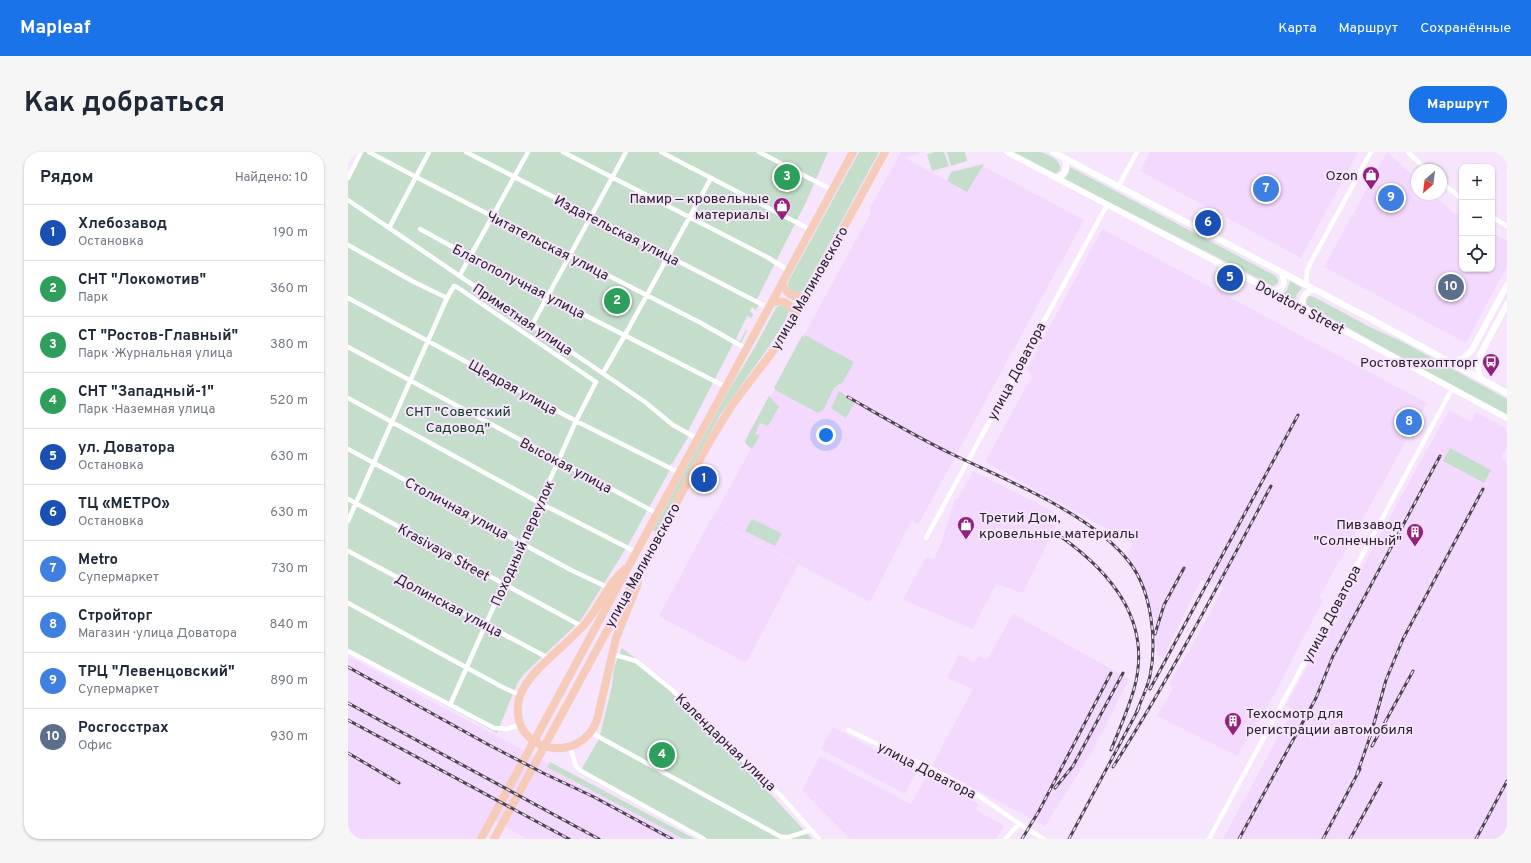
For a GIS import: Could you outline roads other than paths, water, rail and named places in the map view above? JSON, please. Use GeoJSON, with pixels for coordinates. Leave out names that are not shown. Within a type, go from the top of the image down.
{"type":"FeatureCollection","features":[{"type":"Feature","properties":{"kind":"highway","name":"улица Малиновского"},"geometry":{"type":"LineString","coordinates":[[481,839],[658,514],[852,152]]}},
{"type":"Feature","properties":{"kind":"highway","name":"улица Малиновского"},"geometry":{"type":"LineString","coordinates":[[494,839],[720,424],[732,404],[776,348],[796,315],[885,152]]}},
{"type":"Feature","properties":{"kind":"highway"},"geometry":{"type":"LineString","coordinates":[[782,283],[790,296],[798,298],[806,296]]}},
{"type":"Feature","properties":{"kind":"highway"},"geometry":{"type":"LineString","coordinates":[[770,305],[779,301],[786,302],[792,306],[796,315]]}},
{"type":"Feature","properties":{"kind":"highway"},"geometry":{"type":"LineString","coordinates":[[630,564],[619,573],[583,627],[526,683],[520,695],[517,712],[520,725],[532,739],[543,746],[556,748],[570,747],[582,740],[590,732],[597,720],[612,654],[621,625],[637,586],[640,569]]}},
{"type":"Feature","properties":{"kind":"street"},"geometry":{"type":"LineString","coordinates":[[348,178],[361,152]]}},
{"type":"Feature","properties":{"kind":"street","name":"Читательская улица"},"geometry":{"type":"LineString","coordinates":[[369,152],[416,178],[646,295],[747,349]]}},
{"type":"Feature","properties":{"kind":"street"},"geometry":{"type":"LineString","coordinates":[[389,228],[429,152]]}},
{"type":"Feature","properties":{"kind":"street","name":"Издательская улица"},"geometry":{"type":"LineString","coordinates":[[466,152],[668,256],[770,305]]}},
{"type":"Feature","properties":{"kind":"street"},"geometry":{"type":"LineString","coordinates":[[460,275],[528,152]]}},
{"type":"Feature","properties":{"kind":"street"},"geometry":{"type":"LineString","coordinates":[[563,152],[767,257],[789,271]]}},
{"type":"Feature","properties":{"kind":"street"},"geometry":{"type":"LineString","coordinates":[[532,325],[626,152]]}},
{"type":"Feature","properties":{"kind":"street"},"geometry":{"type":"LineString","coordinates":[[661,152],[811,230]]}},
{"type":"Feature","properties":{"kind":"street"},"geometry":{"type":"LineString","coordinates":[[759,152],[832,190]]}},
{"type":"Feature","properties":{"kind":"street","name":"Dovatora Street"},"geometry":{"type":"LineString","coordinates":[[1007,152],[1274,292],[1507,418]]}},
{"type":"Feature","properties":{"kind":"street","name":"Dovatora Street"},"geometry":{"type":"LineString","coordinates":[[1053,152],[1282,272],[1507,393]]}},
{"type":"Feature","properties":{"kind":"street"},"geometry":{"type":"LineString","coordinates":[[1118,187],[1137,152]]}},
{"type":"Feature","properties":{"kind":"street"},"geometry":{"type":"LineString","coordinates":[[1306,285],[1307,271],[1310,264],[1371,152]]}},
{"type":"Feature","properties":{"kind":"street"},"geometry":{"type":"LineString","coordinates":[[1408,152],[1421,164]]}},
{"type":"Feature","properties":{"kind":"street"},"geometry":{"type":"LineString","coordinates":[[1054,177],[1060,176],[1065,172],[1067,166],[1064,158]]}},
{"type":"Feature","properties":{"kind":"street"},"geometry":{"type":"LineString","coordinates":[[602,373],[625,335],[711,178]]}},
{"type":"Feature","properties":{"kind":"street"},"geometry":{"type":"LineString","coordinates":[[1447,187],[1459,197]]}},
{"type":"Feature","properties":{"kind":"street","name":"Приметная улица"},"geometry":{"type":"LineString","coordinates":[[348,200],[645,402],[673,425],[698,439]]}},
{"type":"Feature","properties":{"kind":"street","name":"улица Доватора"},"geometry":{"type":"LineString","coordinates":[[926,538],[1107,205]]}},
{"type":"Feature","properties":{"kind":"street"},"geometry":{"type":"LineString","coordinates":[[1495,220],[1507,226]]}},
{"type":"Feature","properties":{"kind":"street","name":"Благополучная улица"},"geometry":{"type":"LineString","coordinates":[[420,229],[471,257],[726,387]]}},
{"type":"Feature","properties":{"kind":"street"},"geometry":{"type":"LineString","coordinates":[[348,245],[414,282],[447,298],[348,521]]}},
{"type":"Feature","properties":{"kind":"street"},"geometry":{"type":"LineString","coordinates":[[1274,292],[1281,289],[1284,283],[1282,272]]}},
{"type":"Feature","properties":{"kind":"street"},"geometry":{"type":"LineString","coordinates":[[1451,363],[1464,358],[1472,350],[1507,285]]}},
{"type":"Feature","properties":{"kind":"street","name":"Походный переулок"},"geometry":{"type":"LineString","coordinates":[[447,298],[454,286],[457,287],[596,382],[576,421],[450,705]]}},
{"type":"Feature","properties":{"kind":"street"},"geometry":{"type":"LineString","coordinates":[[1303,308],[1301,304],[1302,298],[1309,291],[1314,289]]}},
{"type":"Feature","properties":{"kind":"street","name":"Щедрая улица"},"geometry":{"type":"LineString","coordinates":[[348,298],[576,421],[680,473]]}},
{"type":"Feature","properties":{"kind":"street"},"geometry":{"type":"LineString","coordinates":[[1481,379],[1478,369],[1480,355],[1507,304]]}},
{"type":"Feature","properties":{"kind":"street","name":"Высокая улица"},"geometry":{"type":"LineString","coordinates":[[348,347],[658,514]]}},
{"type":"Feature","properties":{"kind":"street","name":"улица Доватора"},"geometry":{"type":"LineString","coordinates":[[1209,839],[1452,389]]}},
{"type":"Feature","properties":{"kind":"street"},"geometry":{"type":"LineString","coordinates":[[348,398],[391,423],[540,503],[636,552]]}},
{"type":"Feature","properties":{"kind":"street","name":"Столичная улица"},"geometry":{"type":"LineString","coordinates":[[348,449],[522,544],[609,588]]}},
{"type":"Feature","properties":{"kind":"street","name":"Krasivaya Street"},"geometry":{"type":"LineString","coordinates":[[348,499],[583,627]]}},
{"type":"Feature","properties":{"kind":"street","name":"Долинская улица"},"geometry":{"type":"LineString","coordinates":[[348,551],[550,659]]}},
{"type":"Feature","properties":{"kind":"street"},"geometry":{"type":"LineString","coordinates":[[348,603],[466,668],[520,695]]}},
{"type":"Feature","properties":{"kind":"street"},"geometry":{"type":"LineString","coordinates":[[348,651],[494,728],[507,729],[520,725]]}},
{"type":"Feature","properties":{"kind":"street","name":"Календарная улица"},"geometry":{"type":"LineString","coordinates":[[612,654],[625,656],[636,661],[672,689],[781,796],[819,839]]}},
{"type":"Feature","properties":{"kind":"street","name":"улица Доватора"},"geometry":{"type":"LineString","coordinates":[[848,730],[951,779],[982,797],[1019,824],[1044,839]]}},
{"type":"Feature","properties":{"kind":"street"},"geometry":{"type":"LineString","coordinates":[[590,732],[781,837],[788,838],[811,830]]}},
{"type":"Feature","properties":{"kind":"street"},"geometry":{"type":"LineString","coordinates":[[570,747],[576,766],[583,773],[704,839]]}},
{"type":"Feature","properties":{"kind":"street"},"geometry":{"type":"LineString","coordinates":[[1005,839],[1019,824]]}},
{"type":"Feature","properties":{"kind":"railway"},"geometry":{"type":"LineString","coordinates":[[848,397],[927,442],[1024,488],[1073,515],[1095,530],[1114,546],[1130,563],[1143,588],[1148,603],[1153,633],[1150,676],[1146,690],[1136,713]]}},
{"type":"Feature","properties":{"kind":"railway"},"geometry":{"type":"LineString","coordinates":[[1150,689],[1298,415]]}},
{"type":"Feature","properties":{"kind":"railway"},"geometry":{"type":"LineString","coordinates":[[1239,839],[1316,698],[1333,656],[1440,456]]}},
{"type":"Feature","properties":{"kind":"railway"},"geometry":{"type":"LineString","coordinates":[[1113,767],[1175,663],[1271,486]]}},
{"type":"Feature","properties":{"kind":"railway"},"geometry":{"type":"LineString","coordinates":[[1357,774],[1371,734],[1386,680],[1403,639],[1483,489]]}},
{"type":"Feature","properties":{"kind":"railway"},"geometry":{"type":"LineString","coordinates":[[1060,536],[1079,550],[1111,583],[1124,601],[1133,621],[1138,642],[1138,665],[1134,689],[1111,750]]}},
{"type":"Feature","properties":{"kind":"railway"},"geometry":{"type":"LineString","coordinates":[[1155,634],[1164,605],[1184,568]]}},
{"type":"Feature","properties":{"kind":"railway"},"geometry":{"type":"LineString","coordinates":[[348,667],[489,745],[594,797],[672,839]]}},
{"type":"Feature","properties":{"kind":"railway"},"geometry":{"type":"LineString","coordinates":[[1372,746],[1413,671]]}},
{"type":"Feature","properties":{"kind":"railway"},"geometry":{"type":"LineString","coordinates":[[1022,839],[1039,811],[1111,673]]}},
{"type":"Feature","properties":{"kind":"railway"},"geometry":{"type":"LineString","coordinates":[[1055,788],[1073,766],[1123,673]]}},
{"type":"Feature","properties":{"kind":"railway"},"geometry":{"type":"LineString","coordinates":[[348,703],[599,839]]}},
{"type":"Feature","properties":{"kind":"railway"},"geometry":{"type":"LineString","coordinates":[[1069,839],[1139,708]]}},
{"type":"Feature","properties":{"kind":"railway"},"geometry":{"type":"LineString","coordinates":[[348,720],[569,839]]}},
{"type":"Feature","properties":{"kind":"railway"},"geometry":{"type":"LineString","coordinates":[[348,753],[399,783]]}},
{"type":"Feature","properties":{"kind":"railway"},"geometry":{"type":"LineString","coordinates":[[1323,839],[1360,769]]}},
{"type":"Feature","properties":{"kind":"railway"},"geometry":{"type":"LineString","coordinates":[[1476,839],[1507,781]]}},
{"type":"Feature","properties":{"kind":"railway"},"geometry":{"type":"LineString","coordinates":[[1350,839],[1381,783]]}},
{"type":"Feature","properties":{"kind":"place","name":"СТ \"Ростов-Главный\""},"geometry":{"type":"Point","coordinates":[787,177]}},
{"type":"Feature","properties":{"kind":"place","name":"Metro"},"geometry":{"type":"Point","coordinates":[1266,189]}},
{"type":"Feature","properties":{"kind":"place","name":"Ozon"},"geometry":{"type":"Point","coordinates":[1371,190]}},
{"type":"Feature","properties":{"kind":"place","name":"ТРЦ \"Левенцовский\""},"geometry":{"type":"Point","coordinates":[1391,198]}},
{"type":"Feature","properties":{"kind":"place","name":"Памир — кровельные материалы"},"geometry":{"type":"Point","coordinates":[782,221]}},
{"type":"Feature","properties":{"kind":"place","name":"ТЦ «МЕТРО»"},"geometry":{"type":"Point","coordinates":[1208,223]}},
{"type":"Feature","properties":{"kind":"place","name":"ул. Доватора"},"geometry":{"type":"Point","coordinates":[1230,278]}},
{"type":"Feature","properties":{"kind":"place","name":"Росгосстрах"},"geometry":{"type":"Point","coordinates":[1451,287]}},
{"type":"Feature","properties":{"kind":"place","name":"СНТ \"Локомотив\""},"geometry":{"type":"Point","coordinates":[617,301]}},
{"type":"Feature","properties":{"kind":"place","name":"Ростовтехоптторг"},"geometry":{"type":"Point","coordinates":[1491,377]}},
{"type":"Feature","properties":{"kind":"place","name":"Стройторг"},"geometry":{"type":"Point","coordinates":[1409,422]}},
{"type":"Feature","properties":{"kind":"place","name":"Хлебозавод"},"geometry":{"type":"Point","coordinates":[704,479]}},
{"type":"Feature","properties":{"kind":"place","name":"Третий Дом, кровельные материалы"},"geometry":{"type":"Point","coordinates":[966,540]}},
{"type":"Feature","properties":{"kind":"place","name":"Пивзавод \"Солнечный\""},"geometry":{"type":"Point","coordinates":[1415,547]}},
{"type":"Feature","properties":{"kind":"place","name":"Техосмотр для регистрации автомобиля"},"geometry":{"type":"Point","coordinates":[1233,736]}},
{"type":"Feature","properties":{"kind":"place","name":"СНТ \"Западный-1\""},"geometry":{"type":"Point","coordinates":[662,755]}},
{"type":"Feature","properties":{"kind":"park label","name":"СНТ \"Советский Садовод\""},"geometry":{"type":"Point","coordinates":[458,420]}}]}
